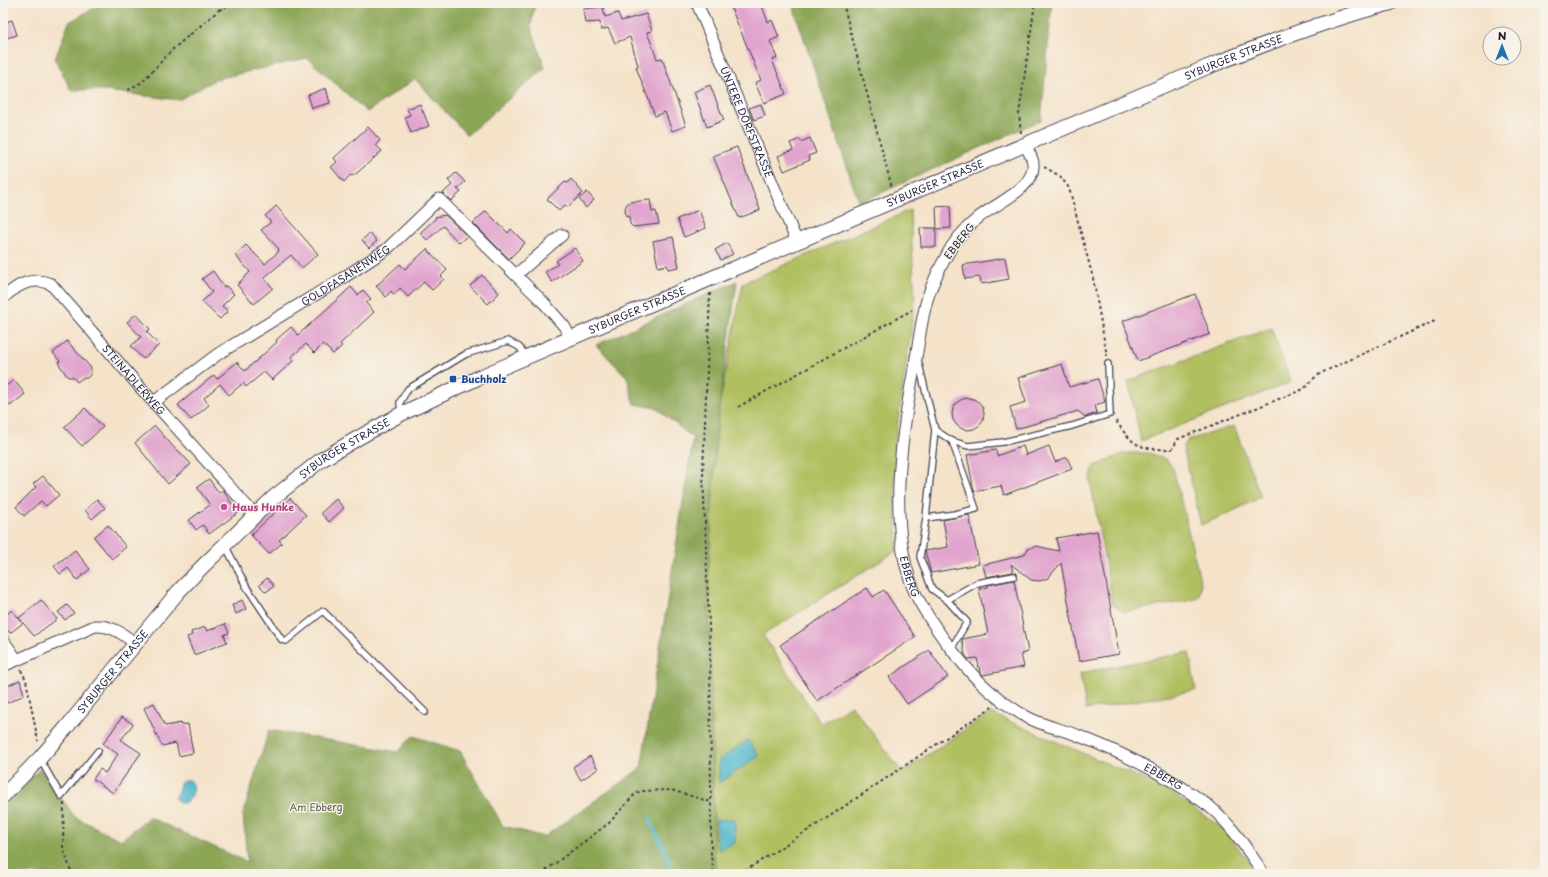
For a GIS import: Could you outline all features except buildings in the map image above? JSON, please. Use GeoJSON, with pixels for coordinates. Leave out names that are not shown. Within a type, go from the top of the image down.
{"type":"FeatureCollection","features":[{"type":"Feature","properties":{"kind":"street","name":"UNTERE DORFSTRASSE"},"geometry":{"type":"LineString","coordinates":[[696,3],[797,242]]}},
{"type":"Feature","properties":{"kind":"street","name":"SYBURGER STRASSE"},"geometry":{"type":"LineString","coordinates":[[3,796],[40,758],[178,592],[255,515],[298,477],[322,460],[401,414],[571,338],[1254,48],[1349,15],[1391,3]]}},
{"type":"Feature","properties":{"kind":"street"},"geometry":{"type":"LineString","coordinates":[[1025,145],[1033,164]]}},
{"type":"Feature","properties":{"kind":"street","name":"EBBERG"},"geometry":{"type":"LineString","coordinates":[[1033,164],[1032,172],[1020,190],[979,217],[965,230],[948,252],[936,276],[925,308],[900,457],[900,524],[910,580],[917,597],[927,614],[951,649],[974,678],[1001,700],[1034,720],[1077,735],[1124,756],[1189,792],[1223,819],[1264,874]]}},
{"type":"Feature","properties":{"kind":"street","name":"GOLDFASANENWEG"},"geometry":{"type":"LineString","coordinates":[[154,402],[218,354],[343,278],[387,249],[439,199],[517,274],[564,326],[571,338]]}},
{"type":"Feature","properties":{"kind":"street"},"geometry":{"type":"LineString","coordinates":[[517,274],[562,235]]}},
{"type":"Feature","properties":{"kind":"street","name":"STEINADLERWEG"},"geometry":{"type":"LineString","coordinates":[[3,298],[25,283],[42,280],[51,284],[255,515]]}},
{"type":"Feature","properties":{"kind":"street"},"geometry":{"type":"LineString","coordinates":[[3,666],[95,626],[105,625],[122,634],[136,644]]}},
{"type":"Feature","properties":{"kind":"street"},"geometry":{"type":"LineString","coordinates":[[3,640],[13,653],[16,660]]}},
{"type":"Feature","properties":{"kind":"lane"},"geometry":{"type":"LineString","coordinates":[[401,414],[400,402],[408,389],[466,354],[508,341],[519,347],[527,357]]}},
{"type":"Feature","properties":{"kind":"lane"},"geometry":{"type":"LineString","coordinates":[[917,354],[935,430],[926,518],[920,556],[932,590],[947,600],[967,622],[951,649]]}},
{"type":"Feature","properties":{"kind":"lane"},"geometry":{"type":"LineString","coordinates":[[935,430],[952,440],[968,446],[1003,442],[1072,426],[1110,414],[1108,364]]}},
{"type":"Feature","properties":{"kind":"lane"},"geometry":{"type":"LineString","coordinates":[[926,518],[955,514],[976,509],[952,440]]}},
{"type":"Feature","properties":{"kind":"lane"},"geometry":{"type":"LineString","coordinates":[[224,545],[246,586],[282,640],[286,641],[323,611],[425,712]]}},
{"type":"Feature","properties":{"kind":"lane"},"geometry":{"type":"LineString","coordinates":[[947,600],[978,583],[1014,576]]}},
{"type":"Feature","properties":{"kind":"lane"},"geometry":{"type":"LineString","coordinates":[[40,758],[61,796],[98,751]]}},
{"type":"Feature","properties":{"kind":"path"},"geometry":{"type":"LineString","coordinates":[[216,3],[219,10]]}},
{"type":"Feature","properties":{"kind":"path"},"geometry":{"type":"LineString","coordinates":[[128,90],[142,82],[173,49],[219,10],[235,3]]}},
{"type":"Feature","properties":{"kind":"path"},"geometry":{"type":"LineString","coordinates":[[843,3],[895,200]]}},
{"type":"Feature","properties":{"kind":"path"},"geometry":{"type":"LineString","coordinates":[[1025,145],[1020,131],[1019,114],[1035,3]]}},
{"type":"Feature","properties":{"kind":"path"},"geometry":{"type":"LineString","coordinates":[[1033,164],[1054,172],[1065,181],[1069,188],[1093,278],[1108,364]]}},
{"type":"Feature","properties":{"kind":"path"},"geometry":{"type":"LineString","coordinates":[[711,278],[703,472],[710,650],[711,856],[714,874]]}},
{"type":"Feature","properties":{"kind":"path"},"geometry":{"type":"LineString","coordinates":[[738,407],[908,312],[916,308],[925,308]]}},
{"type":"Feature","properties":{"kind":"path"},"geometry":{"type":"LineString","coordinates":[[1110,414],[1124,433],[1135,444],[1144,448],[1172,449],[1178,439],[1304,389],[1321,373],[1437,320]]}},
{"type":"Feature","properties":{"kind":"path"},"geometry":{"type":"LineString","coordinates":[[16,660],[26,680],[36,736],[40,746],[40,758]]}},
{"type":"Feature","properties":{"kind":"path"},"geometry":{"type":"LineString","coordinates":[[740,874],[927,752],[1001,700]]}},
{"type":"Feature","properties":{"kind":"path"},"geometry":{"type":"LineString","coordinates":[[541,874],[609,823],[636,794],[642,791],[672,790],[711,802]]}},
{"type":"Feature","properties":{"kind":"path"},"geometry":{"type":"LineString","coordinates":[[61,796],[64,804],[62,848],[72,874]]}},
{"type":"Feature","properties":{"kind":"green space"},"geometry":{"type":"Polygon","coordinates":[[[104,3],[535,3],[531,26],[545,68],[467,135],[415,79],[367,112],[307,58],[216,79],[179,100],[99,90],[71,90],[55,59],[69,22],[104,3]]]}},
{"type":"Feature","properties":{"kind":"green space"},"geometry":{"type":"Polygon","coordinates":[[[792,3],[1052,3],[1041,120],[859,203],[792,3]]]}},
{"type":"Feature","properties":{"kind":"green space"},"geometry":{"type":"Polygon","coordinates":[[[910,210],[915,302],[894,449],[898,550],[763,635],[821,724],[851,705],[902,772],[990,713],[1166,789],[1225,830],[1258,874],[715,874],[708,579],[717,417],[743,283],[910,210]]]}},
{"type":"Feature","properties":{"kind":"green space","name":"Am Ebberg"},"geometry":{"type":"Polygon","coordinates":[[[737,281],[717,424],[708,579],[715,874],[3,874],[3,804],[40,769],[75,817],[121,840],[149,817],[247,862],[243,814],[269,730],[398,752],[413,736],[460,751],[503,826],[544,837],[641,768],[693,438],[656,408],[634,404],[627,377],[596,345],[737,281]]]}},
{"type":"Feature","properties":{"kind":"green space"},"geometry":{"type":"Polygon","coordinates":[[[1271,328],[1291,382],[1141,441],[1128,381],[1271,328]]]}},
{"type":"Feature","properties":{"kind":"green space"},"geometry":{"type":"Polygon","coordinates":[[[1234,426],[1261,497],[1201,525],[1183,447],[1188,440],[1234,426]]]}},
{"type":"Feature","properties":{"kind":"green space"},"geometry":{"type":"Polygon","coordinates":[[[1125,453],[1149,453],[1167,460],[1173,468],[1201,584],[1199,596],[1193,600],[1123,612],[1113,605],[1090,480],[1094,466],[1125,453]]]}},
{"type":"Feature","properties":{"kind":"green space"},"geometry":{"type":"Polygon","coordinates":[[[1189,652],[1196,690],[1086,710],[1080,673],[1189,652]]]}},
{"type":"Feature","properties":{"kind":"water"},"geometry":{"type":"Polygon","coordinates":[[[748,740],[759,756],[719,783],[719,760],[748,740]]]}},
{"type":"Feature","properties":{"kind":"water"},"geometry":{"type":"Polygon","coordinates":[[[185,780],[190,780],[193,791],[192,795],[187,801],[180,803],[174,798],[179,790],[180,783],[185,780]]]}},
{"type":"Feature","properties":{"kind":"water"},"geometry":{"type":"Polygon","coordinates":[[[735,819],[735,843],[718,850],[716,820],[735,819]]]}},
{"type":"Feature","properties":{"kind":"waterway"},"geometry":{"type":"LineString","coordinates":[[650,818],[655,832],[666,853],[669,874]]}},
{"type":"Feature","properties":{"kind":"place","name":"Buchholz"},"geometry":{"type":"Point","coordinates":[453,379]}},
{"type":"Feature","properties":{"kind":"place","name":"Haus Hunke"},"geometry":{"type":"Point","coordinates":[224,507]}}]}
